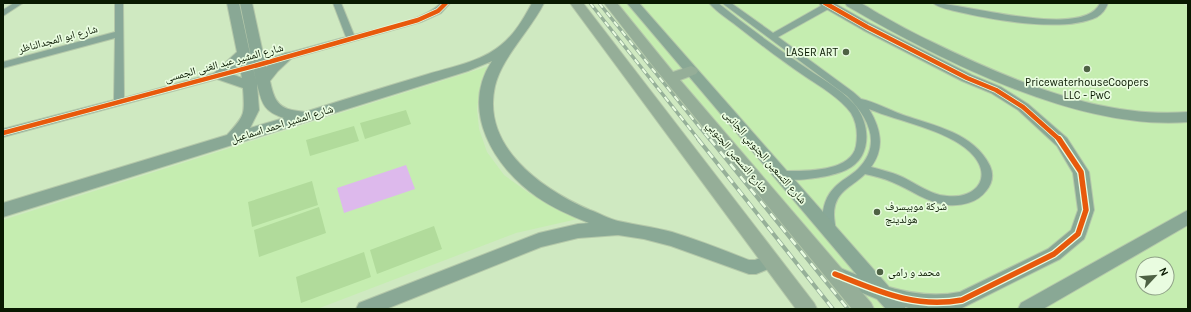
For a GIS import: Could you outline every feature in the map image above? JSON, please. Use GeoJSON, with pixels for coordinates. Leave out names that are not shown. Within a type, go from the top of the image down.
{"type":"FeatureCollection","features":[{"type":"Feature","properties":{"kind":"main road"},"geometry":{"type":"LineString","coordinates":[[576,3],[807,309]]}},
{"type":"Feature","properties":{"kind":"main road","name":"شارع التسعين الجنوبي"},"geometry":{"type":"LineString","coordinates":[[610,3],[864,309]]}},
{"type":"Feature","properties":{"kind":"main road"},"geometry":{"type":"LineString","coordinates":[[671,78],[691,71]]}},
{"type":"Feature","properties":{"kind":"street"},"geometry":{"type":"LineString","coordinates":[[3,14],[19,3]]}},
{"type":"Feature","properties":{"kind":"street"},"geometry":{"type":"LineString","coordinates":[[119,3],[119,102]]}},
{"type":"Feature","properties":{"kind":"street"},"geometry":{"type":"LineString","coordinates":[[233,3],[249,52],[256,83],[267,100],[271,106],[286,114],[308,116]]}},
{"type":"Feature","properties":{"kind":"street"},"geometry":{"type":"LineString","coordinates":[[246,3],[249,52]]}},
{"type":"Feature","properties":{"kind":"street"},"geometry":{"type":"LineString","coordinates":[[337,3],[351,39]]}},
{"type":"Feature","properties":{"kind":"street","name":"شارع المشير عبد الغنى الجمسى"},"geometry":{"type":"LineString","coordinates":[[3,133],[426,18],[438,11],[446,3]]}},
{"type":"Feature","properties":{"kind":"street"},"geometry":{"type":"LineString","coordinates":[[538,3],[510,45],[492,60],[485,97],[489,127],[498,147],[518,172],[533,186],[551,198],[588,216],[618,228],[672,239],[745,267],[756,267],[770,261]]}},
{"type":"Feature","properties":{"kind":"street","name":"شارع التسعين الجنوبي الجانبى"},"geometry":{"type":"LineString","coordinates":[[633,3],[897,309]]}},
{"type":"Feature","properties":{"kind":"street"},"geometry":{"type":"LineString","coordinates":[[713,3],[796,66],[838,95],[850,106],[859,118],[862,132],[862,143],[858,154],[850,163],[838,170],[823,173],[781,175]]}},
{"type":"Feature","properties":{"kind":"street"},"geometry":{"type":"LineString","coordinates":[[726,3],[805,60],[860,102],[867,110],[876,139],[875,149],[864,170],[838,189],[832,198],[828,219],[830,231]]}},
{"type":"Feature","properties":{"kind":"street"},"geometry":{"type":"LineString","coordinates":[[835,274],[884,294],[938,307],[962,300],[1054,254],[1078,234],[1086,210],[1081,172],[1062,142],[1000,85],[851,3]]}},
{"type":"Feature","properties":{"kind":"street"},"geometry":{"type":"LineString","coordinates":[[936,3],[949,7],[1008,18],[1047,21],[1093,16],[1101,10],[1104,3]]}},
{"type":"Feature","properties":{"kind":"street"},"geometry":{"type":"LineString","coordinates":[[772,37],[827,4],[867,27],[948,69],[1000,85],[1108,112],[1158,118],[1188,117]]}},
{"type":"Feature","properties":{"kind":"street","name":"شارع ابو المجدالناظر"},"geometry":{"type":"LineString","coordinates":[[3,65],[119,34]]}},
{"type":"Feature","properties":{"kind":"street"},"geometry":{"type":"LineString","coordinates":[[219,75],[249,52],[288,56]]}},
{"type":"Feature","properties":{"kind":"street"},"geometry":{"type":"LineString","coordinates":[[230,140],[242,129],[250,118],[256,83],[288,56]]}},
{"type":"Feature","properties":{"kind":"street","name":"شارع المشير احمد اسماعيل"},"geometry":{"type":"LineString","coordinates":[[3,210],[492,60]]}},
{"type":"Feature","properties":{"kind":"street"},"geometry":{"type":"LineString","coordinates":[[796,66],[805,60]]}},
{"type":"Feature","properties":{"kind":"street"},"geometry":{"type":"LineString","coordinates":[[219,75],[256,83]]}},
{"type":"Feature","properties":{"kind":"street"},"geometry":{"type":"LineString","coordinates":[[860,102],[961,141],[979,156],[985,166],[987,176],[985,185],[979,193],[969,199],[956,202],[929,196],[889,176],[864,170]]}},
{"type":"Feature","properties":{"kind":"street"},"geometry":{"type":"LineString","coordinates":[[578,232],[587,224],[589,220],[588,216]]}},
{"type":"Feature","properties":{"kind":"street"},"geometry":{"type":"LineString","coordinates":[[1027,309],[1188,217]]}},
{"type":"Feature","properties":{"kind":"street"},"geometry":{"type":"LineString","coordinates":[[365,309],[539,240],[578,232],[618,228]]}},
{"type":"Feature","properties":{"kind":"shaded area"},"geometry":{"type":"Polygon","coordinates":[[[616,3],[1182,3],[1188,8],[1188,309],[874,309],[616,3]]]}},
{"type":"Feature","properties":{"kind":"shaded area"},"geometry":{"type":"Polygon","coordinates":[[[489,66],[481,81],[477,109],[479,129],[487,152],[504,175],[529,193],[556,208],[582,218],[516,233],[317,309],[3,309],[3,220],[489,66]]]}},
{"type":"Feature","properties":{"kind":"shaded area"},"geometry":{"type":"Polygon","coordinates":[[[406,110],[411,124],[365,139],[360,123],[406,110]]]}},
{"type":"Feature","properties":{"kind":"shaded area"},"geometry":{"type":"Polygon","coordinates":[[[354,126],[359,141],[310,156],[306,140],[354,126]]]}},
{"type":"Feature","properties":{"kind":"shaded area"},"geometry":{"type":"Polygon","coordinates":[[[406,165],[415,189],[344,213],[337,188],[406,165]]]}},
{"type":"Feature","properties":{"kind":"shaded area"},"geometry":{"type":"Polygon","coordinates":[[[312,181],[318,205],[252,227],[248,202],[312,181]]]}},
{"type":"Feature","properties":{"kind":"shaded area"},"geometry":{"type":"Polygon","coordinates":[[[319,207],[326,233],[259,257],[254,230],[319,207]]]}},
{"type":"Feature","properties":{"kind":"shaded area"},"geometry":{"type":"Polygon","coordinates":[[[434,226],[442,249],[377,274],[370,250],[434,226]]]}},
{"type":"Feature","properties":{"kind":"shaded area"},"geometry":{"type":"Polygon","coordinates":[[[364,252],[371,277],[301,303],[296,277],[364,252]]]}},
{"type":"Feature","properties":{"kind":"railway"},"geometry":{"type":"LineString","coordinates":[[590,3],[699,140]]}},
{"type":"Feature","properties":{"kind":"railway"},"geometry":{"type":"LineString","coordinates":[[599,3],[710,140]]}},
{"type":"Feature","properties":{"kind":"railway"},"geometry":{"type":"LineString","coordinates":[[698,139],[833,309]]}},
{"type":"Feature","properties":{"kind":"railway"},"geometry":{"type":"LineString","coordinates":[[710,139],[848,309]]}},
{"type":"Feature","properties":{"kind":"cycle path"},"geometry":{"type":"LineString","coordinates":[[3,133],[258,65],[418,20],[438,11],[446,3]]}},
{"type":"Feature","properties":{"kind":"cycle path"},"geometry":{"type":"LineString","coordinates":[[825,3],[867,27],[967,78],[996,90],[1023,107],[1062,142],[1081,172],[1086,210],[1078,234],[1054,254],[962,300],[946,303],[930,303],[897,298],[835,274]]}},
{"type":"Feature","properties":{"kind":"place","name":"LASER ART"},"geometry":{"type":"Point","coordinates":[846,52]}},
{"type":"Feature","properties":{"kind":"place","name":"PricewaterhouseCoopers LLC - PwC"},"geometry":{"type":"Point","coordinates":[1087,69]}},
{"type":"Feature","properties":{"kind":"place","name":"شركة موبيسرف هولدينج"},"geometry":{"type":"Point","coordinates":[877,212]}},
{"type":"Feature","properties":{"kind":"place","name":"محمد و رامى"},"geometry":{"type":"Point","coordinates":[880,272]}}]}
